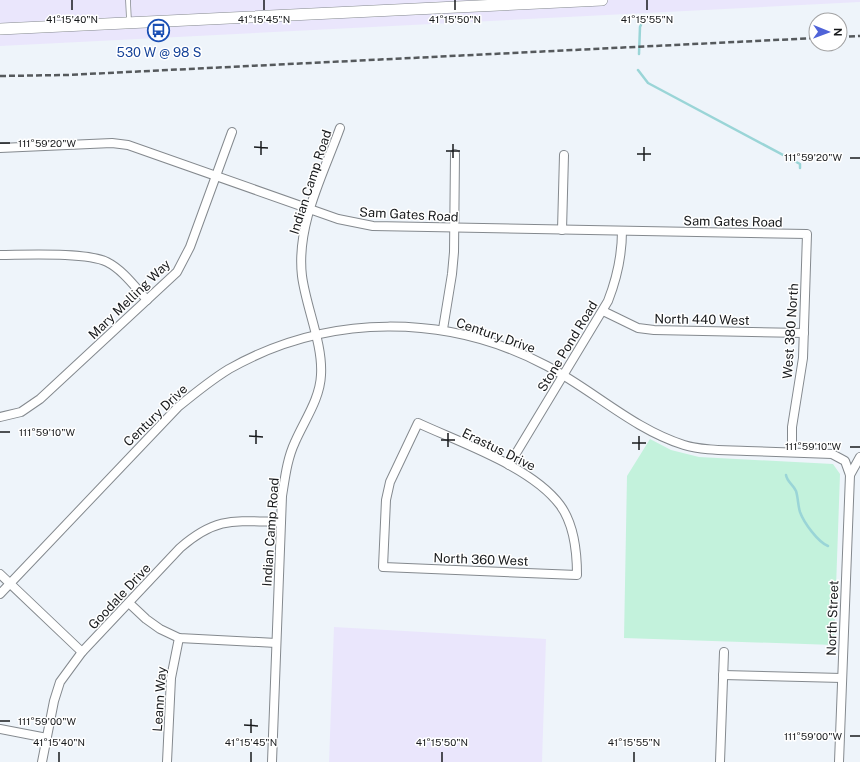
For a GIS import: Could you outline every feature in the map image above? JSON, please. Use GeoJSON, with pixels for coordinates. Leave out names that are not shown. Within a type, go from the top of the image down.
{"type":"FeatureCollection","features":[{"type":"Feature","properties":{"kind":"street"},"geometry":{"type":"LineString","coordinates":[[0,29],[427,6],[602,0]]}},
{"type":"Feature","properties":{"kind":"street","name":"Indian Camp Road"},"geometry":{"type":"LineString","coordinates":[[272,762],[282,496],[287,468],[294,444],[319,389],[321,374],[320,360],[302,278],[302,242],[310,209],[340,128]]}},
{"type":"Feature","properties":{"kind":"street","name":"Mary Melling Way"},"geometry":{"type":"LineString","coordinates":[[0,417],[21,412],[40,399],[177,272],[184,260],[232,132]]}},
{"type":"Feature","properties":{"kind":"street","name":"Sam Gates Road"},"geometry":{"type":"LineString","coordinates":[[0,148],[112,143],[128,144],[355,224],[454,228],[807,234]]}},
{"type":"Feature","properties":{"kind":"street"},"geometry":{"type":"LineString","coordinates":[[443,329],[452,274],[455,154]]}},
{"type":"Feature","properties":{"kind":"street"},"geometry":{"type":"LineString","coordinates":[[562,230],[564,155]]}},
{"type":"Feature","properties":{"kind":"street","name":"Stone Pond Road"},"geometry":{"type":"LineString","coordinates":[[509,465],[562,375],[603,311],[616,282],[620,261],[622,231]]}},
{"type":"Feature","properties":{"kind":"street","name":"West 380 North"},"geometry":{"type":"LineString","coordinates":[[792,452],[792,427],[803,358],[807,234]]}},
{"type":"Feature","properties":{"kind":"street"},"geometry":{"type":"LineString","coordinates":[[0,254],[84,257],[106,262],[123,274],[147,300]]}},
{"type":"Feature","properties":{"kind":"street","name":"North 440 West"},"geometry":{"type":"LineString","coordinates":[[603,311],[638,328],[654,330],[804,333]]}},
{"type":"Feature","properties":{"kind":"street","name":"Century Drive"},"geometry":{"type":"LineString","coordinates":[[0,594],[178,407],[203,386],[229,369],[286,343],[315,335],[353,328],[389,326],[443,329],[472,336],[522,354],[562,375],[656,435],[686,446],[713,450],[832,454],[845,461]]}},
{"type":"Feature","properties":{"kind":"street","name":"Erastus Drive"},"geometry":{"type":"LineString","coordinates":[[383,567],[386,500],[390,482],[418,424],[509,465],[527,475],[546,489],[561,506],[568,523],[574,543],[577,576]]}},
{"type":"Feature","properties":{"kind":"street","name":"North Street"},"geometry":{"type":"LineString","coordinates":[[850,475],[860,457]]}},
{"type":"Feature","properties":{"kind":"street","name":"North Street"},"geometry":{"type":"LineString","coordinates":[[839,762],[850,475],[845,461]]}},
{"type":"Feature","properties":{"kind":"street","name":"Goodale Drive"},"geometry":{"type":"LineString","coordinates":[[42,762],[54,701],[60,682],[82,652],[180,548],[205,530],[218,524],[233,521],[281,522]]}},
{"type":"Feature","properties":{"kind":"street","name":"North 360 West"},"geometry":{"type":"LineString","coordinates":[[383,567],[577,576]]}},
{"type":"Feature","properties":{"kind":"street"},"geometry":{"type":"LineString","coordinates":[[0,574],[82,652]]}},
{"type":"Feature","properties":{"kind":"street"},"geometry":{"type":"LineString","coordinates":[[129,603],[146,619],[160,629],[179,638],[276,643]]}},
{"type":"Feature","properties":{"kind":"street","name":"Leann Way"},"geometry":{"type":"LineString","coordinates":[[167,762],[171,678],[179,638]]}},
{"type":"Feature","properties":{"kind":"street"},"geometry":{"type":"LineString","coordinates":[[720,762],[724,652]]}},
{"type":"Feature","properties":{"kind":"street"},"geometry":{"type":"LineString","coordinates":[[723,675],[842,678]]}},
{"type":"Feature","properties":{"kind":"street"},"geometry":{"type":"LineString","coordinates":[[0,729],[47,738]]}},
{"type":"Feature","properties":{"kind":"lane"},"geometry":{"type":"LineString","coordinates":[[128,0],[129,23]]}},
{"type":"Feature","properties":{"kind":"shaded area"},"geometry":{"type":"Polygon","coordinates":[[[0,0],[860,0],[860,2],[0,46],[0,0]]]}},
{"type":"Feature","properties":{"kind":"shaded area"},"geometry":{"type":"Polygon","coordinates":[[[334,627],[546,639],[542,762],[329,762],[334,627]]]}},
{"type":"Feature","properties":{"kind":"green space"},"geometry":{"type":"Polygon","coordinates":[[[650,439],[671,450],[699,457],[833,464],[840,474],[834,645],[624,638],[627,476],[650,439]]]}},
{"type":"Feature","properties":{"kind":"waterway"},"geometry":{"type":"LineString","coordinates":[[639,54],[640,27],[645,16]]}},
{"type":"Feature","properties":{"kind":"waterway"},"geometry":{"type":"LineString","coordinates":[[638,70],[648,83],[800,164],[800,168]]}},
{"type":"Feature","properties":{"kind":"waterway"},"geometry":{"type":"LineString","coordinates":[[786,475],[796,491],[800,512],[805,521],[820,541],[828,546]]}},
{"type":"Feature","properties":{"kind":"railway"},"geometry":{"type":"LineString","coordinates":[[848,37],[860,36]]}},
{"type":"Feature","properties":{"kind":"railway"},"geometry":{"type":"LineString","coordinates":[[0,76],[67,75],[808,38]]}},
{"type":"Feature","properties":{"kind":"place","name":"530 W @ 98 S"},"geometry":{"type":"Point","coordinates":[159,30]}}]}
